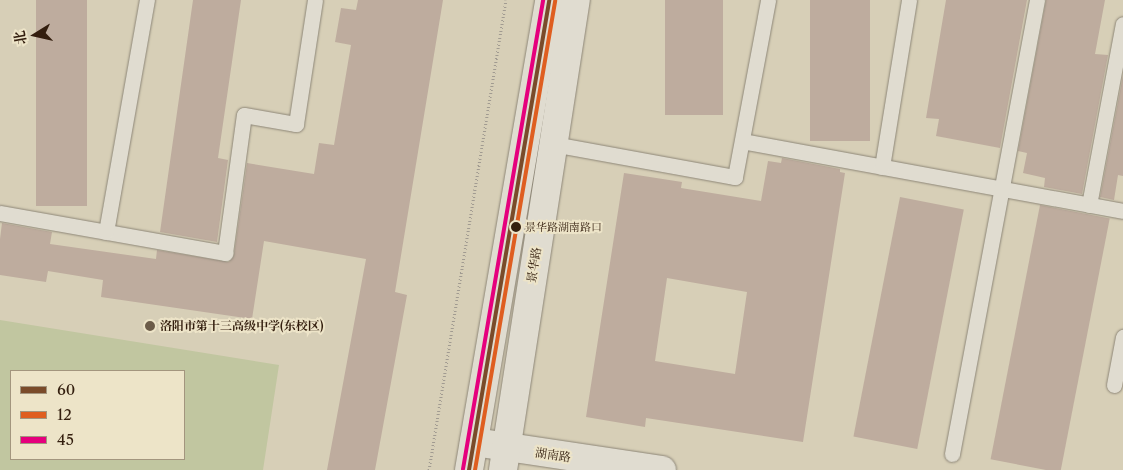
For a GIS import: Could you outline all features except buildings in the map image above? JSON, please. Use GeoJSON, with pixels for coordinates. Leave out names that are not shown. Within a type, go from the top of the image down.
{"type":"FeatureCollection","features":[{"type":"Feature","properties":{"kind":"main road"},"geometry":{"type":"LineString","coordinates":[[470,470],[549,0]]}},
{"type":"Feature","properties":{"kind":"main road","name":"景华路"},"geometry":{"type":"LineString","coordinates":[[505,459],[576,0]]}},
{"type":"Feature","properties":{"kind":"main road","name":"湖南路"},"geometry":{"type":"LineString","coordinates":[[474,442],[505,459],[662,470]]}},
{"type":"Feature","properties":{"kind":"lane"},"geometry":{"type":"LineString","coordinates":[[106,232],[147,0]]}},
{"type":"Feature","properties":{"kind":"lane"},"geometry":{"type":"LineString","coordinates":[[0,213],[225,253],[244,115],[296,124],[315,0]]}},
{"type":"Feature","properties":{"kind":"lane"},"geometry":{"type":"LineString","coordinates":[[553,144],[734,177],[768,0]]}},
{"type":"Feature","properties":{"kind":"lane"},"geometry":{"type":"LineString","coordinates":[[882,167],[909,0]]}},
{"type":"Feature","properties":{"kind":"lane"},"geometry":{"type":"LineString","coordinates":[[952,454],[1037,0]]}},
{"type":"Feature","properties":{"kind":"lane"},"geometry":{"type":"LineString","coordinates":[[1089,205],[1123,24]]}},
{"type":"Feature","properties":{"kind":"lane"},"geometry":{"type":"LineString","coordinates":[[742,141],[1123,211]]}},
{"type":"Feature","properties":{"kind":"lane"},"geometry":{"type":"LineString","coordinates":[[1114,385],[1123,336]]}},
{"type":"Feature","properties":{"kind":"path"},"geometry":{"type":"LineString","coordinates":[[429,470],[506,0]]}},
{"type":"Feature","properties":{"kind":"green space"},"geometry":{"type":"Polygon","coordinates":[[[0,320],[279,365],[263,470],[0,470],[0,320]]]}},
{"type":"Feature","properties":{"kind":"transit line","name":"45"},"geometry":{"type":"LineString","coordinates":[[463,469],[543,0]]}},
{"type":"Feature","properties":{"kind":"transit line","name":"60"},"geometry":{"type":"LineString","coordinates":[[469,470],[549,0]]}},
{"type":"Feature","properties":{"kind":"transit line","name":"12"},"geometry":{"type":"LineString","coordinates":[[475,470],[555,1]]}},
{"type":"Feature","properties":{"kind":"place","name":"景华路湖南路口"},"geometry":{"type":"Point","coordinates":[516,227]}},
{"type":"Feature","properties":{"kind":"place","name":"洛阳市第十三高级中学(东校区)"},"geometry":{"type":"Point","coordinates":[150,326]}}]}
